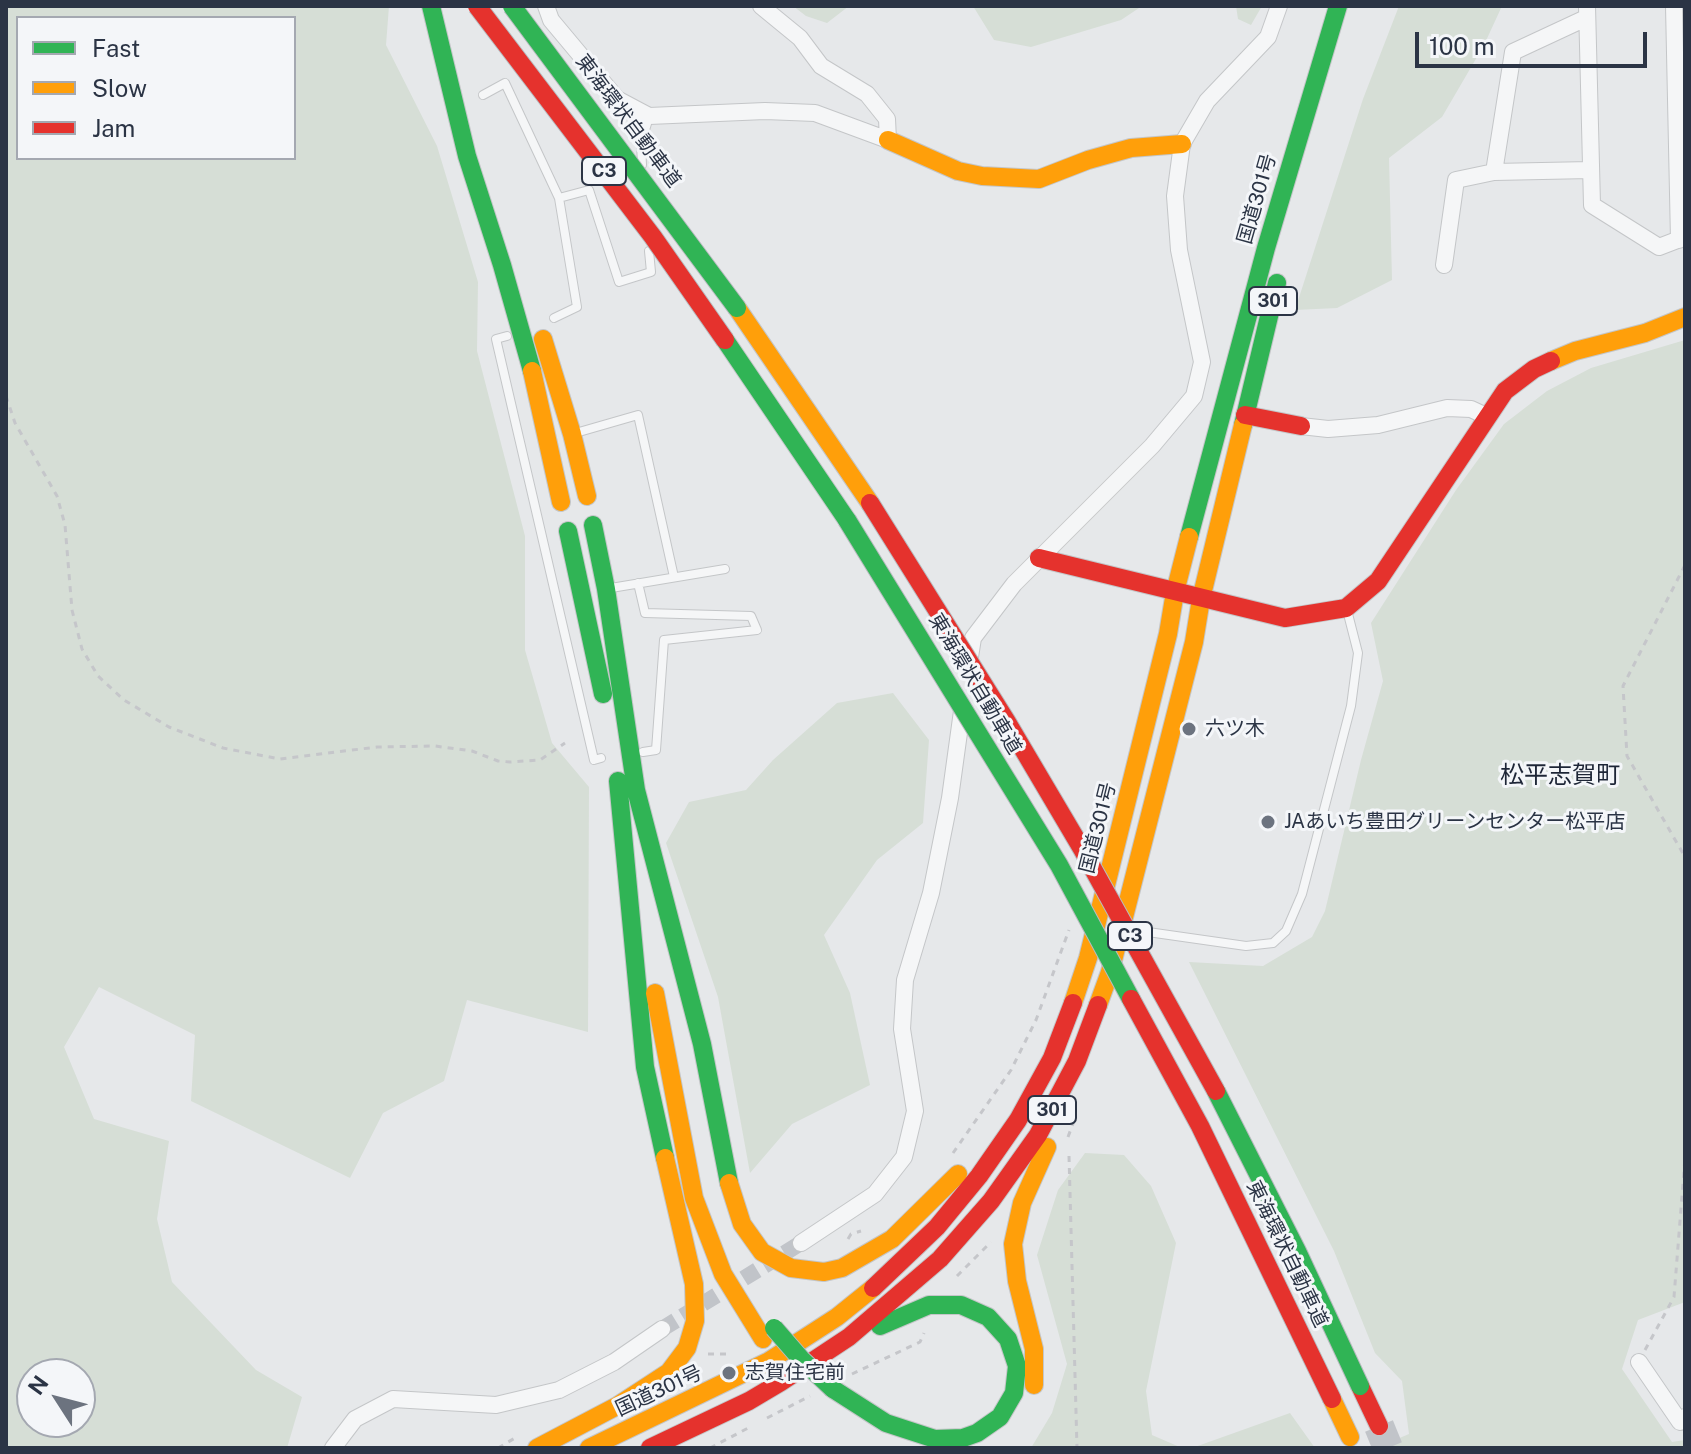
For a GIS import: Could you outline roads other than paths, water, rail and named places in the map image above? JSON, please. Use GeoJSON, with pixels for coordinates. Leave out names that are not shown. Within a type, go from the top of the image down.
{"type":"FeatureCollection","features":[{"type":"Feature","properties":{"kind":"main road"},"geometry":{"type":"LineString","coordinates":[[431,6],[467,156],[533,376],[561,502]]}},
{"type":"Feature","properties":{"kind":"main road"},"geometry":{"type":"LineString","coordinates":[[449,6],[481,138]]}},
{"type":"Feature","properties":{"kind":"main road"},"geometry":{"type":"LineString","coordinates":[[463,6],[580,139]]}},
{"type":"Feature","properties":{"kind":"main road","name":"東海環状自動車道"},"geometry":{"type":"LineString","coordinates":[[477,6],[580,139],[725,340],[847,520],[1059,865],[1200,1126],[1350,1437]]}},
{"type":"Feature","properties":{"kind":"main road","name":"東海環状自動車道"},"geometry":{"type":"LineString","coordinates":[[512,6],[737,308],[870,503],[1007,722],[1097,876],[1225,1108],[1297,1251],[1379,1426]]}},
{"type":"Feature","properties":{"kind":"main road","name":"国道301号"},"geometry":{"type":"LineString","coordinates":[[589,1448],[736,1379],[796,1345],[865,1296],[937,1227],[999,1149],[1052,1058],[1085,969],[1168,634],[1175,592],[1266,248],[1338,6]]}},
{"type":"Feature","properties":{"kind":"main road"},"geometry":{"type":"LineString","coordinates":[[1348,36],[1357,7]]}},
{"type":"Feature","properties":{"kind":"main road"},"geometry":{"type":"LineString","coordinates":[[888,140],[958,171],[982,176],[1039,179],[1131,148],[1182,144]]}},
{"type":"Feature","properties":{"kind":"main road"},"geometry":{"type":"LineString","coordinates":[[490,168],[572,434],[587,496]]}},
{"type":"Feature","properties":{"kind":"main road","name":"301"},"geometry":{"type":"LineString","coordinates":[[650,1448],[781,1382],[849,1337],[911,1286],[967,1230],[1015,1168],[1058,1100],[1077,1061],[1110,972],[1122,928],[1194,642],[1201,599],[1282,266]]}},
{"type":"Feature","properties":{"kind":"main road"},"geometry":{"type":"LineString","coordinates":[[1039,558],[1285,618],[1346,608],[1378,581],[1505,391],[1534,369],[1575,351],[1645,333],[1685,317]]}},
{"type":"Feature","properties":{"kind":"main road"},"geometry":{"type":"LineString","coordinates":[[1245,415],[1301,426]]}},
{"type":"Feature","properties":{"kind":"main road"},"geometry":{"type":"LineString","coordinates":[[537,1448],[629,1400],[669,1372],[687,1348],[695,1321],[694,1284],[645,1067],[628,792],[606,589],[593,525]]}},
{"type":"Feature","properties":{"kind":"main road"},"geometry":{"type":"LineString","coordinates":[[568,531],[603,694],[628,792],[702,1044],[735,1206],[751,1240],[762,1252],[791,1268],[809,1271],[842,1268],[892,1239],[948,1185],[995,1126],[1037,1062],[1067,1002],[1114,851]]}},
{"type":"Feature","properties":{"kind":"main road"},"geometry":{"type":"LineString","coordinates":[[628,792],[709,1191],[734,1261],[768,1333],[801,1359],[826,1393],[859,1427],[896,1446]]}},
{"type":"Feature","properties":{"kind":"main road"},"geometry":{"type":"LineString","coordinates":[[1032,1398],[1036,1365],[1014,1262],[1015,1223],[1081,1068],[1110,972]]}},
{"type":"Feature","properties":{"kind":"main road"},"geometry":{"type":"LineString","coordinates":[[682,1434],[766,1398],[876,1328],[929,1305],[961,1305],[988,1317],[1008,1339],[1017,1366],[1014,1393],[1000,1417],[977,1433],[963,1438],[935,1439],[904,1431],[826,1393]]}},
{"type":"Feature","properties":{"kind":"street"},"geometry":{"type":"LineString","coordinates":[[546,6],[551,20],[617,99],[649,116],[765,111],[815,113],[888,140],[887,119],[867,94],[821,66],[800,38],[761,6]]}},
{"type":"Feature","properties":{"kind":"street"},"geometry":{"type":"LineString","coordinates":[[801,1243],[875,1194],[904,1157],[915,1111],[902,1029],[905,980],[931,893],[950,798],[973,638],[1014,584],[1152,446],[1194,396],[1202,362],[1179,250],[1175,196],[1182,144],[1207,101],[1268,37],[1279,6]]}},
{"type":"Feature","properties":{"kind":"street"},"geometry":{"type":"LineString","coordinates":[[1494,172],[1513,52],[1586,12],[1592,205],[1659,247],[1682,239],[1674,6]]}},
{"type":"Feature","properties":{"kind":"street"},"geometry":{"type":"LineString","coordinates":[[1444,265],[1456,180],[1494,172],[1590,170]]}},
{"type":"Feature","properties":{"kind":"street"},"geometry":{"type":"LineString","coordinates":[[1301,426],[1328,429],[1378,425],[1447,408],[1471,409],[1486,416]]}},
{"type":"Feature","properties":{"kind":"street"},"geometry":{"type":"LineString","coordinates":[[333,1448],[355,1419],[393,1399],[496,1405],[559,1390],[614,1362],[662,1329]]}},
{"type":"Feature","properties":{"kind":"street"},"geometry":{"type":"LineString","coordinates":[[1639,1362],[1680,1422],[1685,1417]]}},
{"type":"Feature","properties":{"kind":"lane"},"geometry":{"type":"LineString","coordinates":[[483,95],[505,83],[559,198],[577,307],[554,318]]}},
{"type":"Feature","properties":{"kind":"lane"},"geometry":{"type":"LineString","coordinates":[[645,200],[641,143],[649,116]]}},
{"type":"Feature","properties":{"kind":"lane"},"geometry":{"type":"LineString","coordinates":[[559,198],[589,190],[619,282],[651,272],[646,214]]}},
{"type":"Feature","properties":{"kind":"lane"},"geometry":{"type":"LineString","coordinates":[[507,336],[496,339],[594,760],[601,758]]}},
{"type":"Feature","properties":{"kind":"lane"},"geometry":{"type":"LineString","coordinates":[[572,434],[638,415],[674,577]]}},
{"type":"Feature","properties":{"kind":"lane"},"geometry":{"type":"LineString","coordinates":[[581,594],[725,569]]}},
{"type":"Feature","properties":{"kind":"lane"},"geometry":{"type":"LineString","coordinates":[[638,583],[645,613],[751,616],[757,630],[664,640],[656,750],[643,752]]}},
{"type":"Feature","properties":{"kind":"lane"},"geometry":{"type":"LineString","coordinates":[[1122,928],[1246,946],[1273,943],[1286,931],[1302,894],[1351,706],[1358,653],[1346,608]]}},
{"type":"Feature","properties":{"kind":"tunnel"},"geometry":{"type":"LineString","coordinates":[[662,1329],[801,1243]]}},
{"type":"Feature","properties":{"kind":"tunnel"},"geometry":{"type":"LineString","coordinates":[[1379,1426],[1388,1448]]}},
{"type":"Feature","properties":{"kind":"place","name":"六ツ木"},"geometry":{"type":"Point","coordinates":[1189,729]}},
{"type":"Feature","properties":{"kind":"place","name":"JAあいち豊田グリーンセンター松平店"},"geometry":{"type":"Point","coordinates":[1268,822]}},
{"type":"Feature","properties":{"kind":"place","name":"志賀住宅前"},"geometry":{"type":"Point","coordinates":[729,1373]}},
{"type":"Feature","properties":{"kind":"district","name":"松平志賀町"},"geometry":{"type":"Point","coordinates":[1560,776]}}]}
